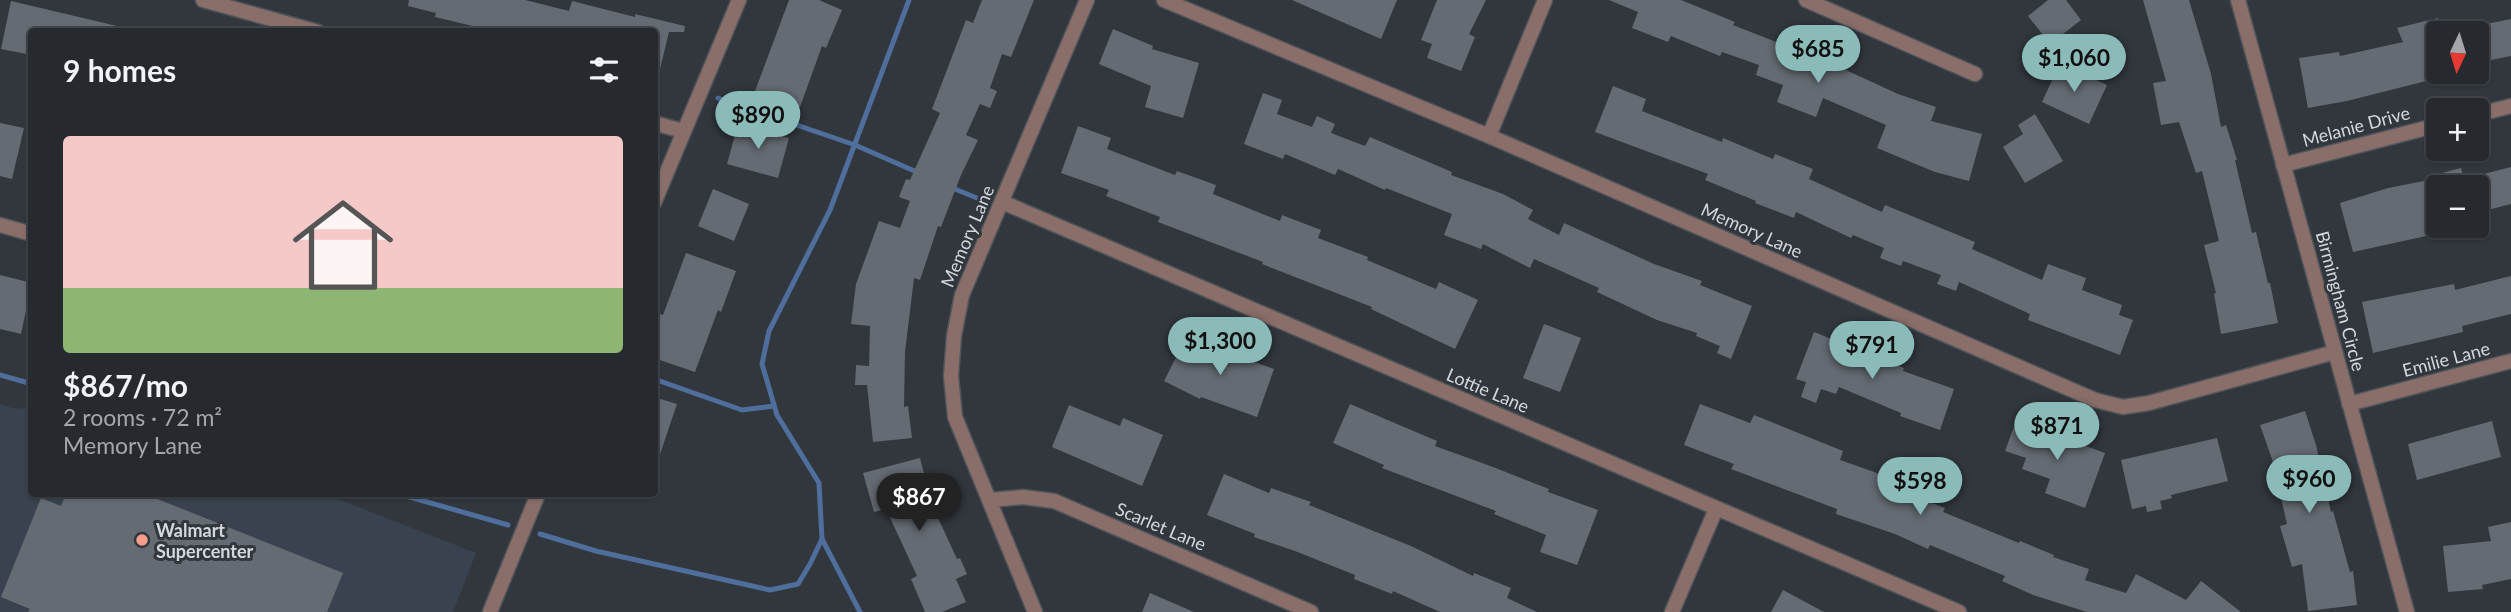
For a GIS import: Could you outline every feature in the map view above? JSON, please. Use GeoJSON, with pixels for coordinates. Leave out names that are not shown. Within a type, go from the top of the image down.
{"type":"FeatureCollection","features":[{"type":"Feature","properties":{"kind":"street"},"geometry":{"type":"LineString","coordinates":[[203,0],[304,28]]}},
{"type":"Feature","properties":{"kind":"street"},"geometry":{"type":"LineString","coordinates":[[658,193],[738,0]]}},
{"type":"Feature","properties":{"kind":"street","name":"Memory Lane"},"geometry":{"type":"LineString","coordinates":[[1035,612],[955,417],[951,376],[954,336],[962,295],[1087,0]]}},
{"type":"Feature","properties":{"kind":"street","name":"Memory Lane"},"geometry":{"type":"LineString","coordinates":[[1164,0],[1489,136],[2105,402],[2123,407],[2149,403],[2335,352]]}},
{"type":"Feature","properties":{"kind":"street"},"geometry":{"type":"LineString","coordinates":[[1489,136],[1545,0]]}},
{"type":"Feature","properties":{"kind":"street"},"geometry":{"type":"LineString","coordinates":[[1806,0],[1975,74]]}},
{"type":"Feature","properties":{"kind":"street","name":"Birmingham Circle"},"geometry":{"type":"LineString","coordinates":[[2238,0],[2407,612]]}},
{"type":"Feature","properties":{"kind":"street"},"geometry":{"type":"LineString","coordinates":[[2489,112],[2511,106]]}},
{"type":"Feature","properties":{"kind":"street"},"geometry":{"type":"LineString","coordinates":[[658,124],[683,131]]}},
{"type":"Feature","properties":{"kind":"street","name":"Melanie Drive"},"geometry":{"type":"LineString","coordinates":[[2283,165],[2426,128]]}},
{"type":"Feature","properties":{"kind":"street","name":"Lottie Lane"},"geometry":{"type":"LineString","coordinates":[[1002,202],[1959,612]]}},
{"type":"Feature","properties":{"kind":"street"},"geometry":{"type":"LineString","coordinates":[[0,225],[28,233]]}},
{"type":"Feature","properties":{"kind":"street","name":"Emilie Lane"},"geometry":{"type":"LineString","coordinates":[[2349,404],[2511,361]]}},
{"type":"Feature","properties":{"kind":"street","name":"Scarlet Lane"},"geometry":{"type":"LineString","coordinates":[[990,500],[1023,496],[1054,501],[1311,612]]}},
{"type":"Feature","properties":{"kind":"street"},"geometry":{"type":"LineString","coordinates":[[490,612],[537,497]]}},
{"type":"Feature","properties":{"kind":"street"},"geometry":{"type":"LineString","coordinates":[[1672,612],[1716,509]]}},
{"type":"Feature","properties":{"kind":"shaded area"},"geometry":{"type":"Polygon","coordinates":[[[0,404],[28,409],[28,497],[333,497],[476,553],[453,612],[0,612],[0,404]]]}},
{"type":"Feature","properties":{"kind":"building"},"geometry":{"type":"Polygon","coordinates":[[[409,0],[525,0],[569,11],[572,1],[685,26],[684,32],[669,32],[660,69],[658,28],[481,28],[435,17],[436,13],[408,6],[409,0]]]}},
{"type":"Feature","properties":{"kind":"building"},"geometry":{"type":"Polygon","coordinates":[[[789,0],[819,0],[842,10],[826,48],[822,46],[800,107],[755,91],[789,0]]]}},
{"type":"Feature","properties":{"kind":"building"},"geometry":{"type":"Polygon","coordinates":[[[982,0],[1034,0],[1011,57],[1002,54],[990,88],[997,91],[990,108],[980,104],[966,135],[978,140],[941,227],[938,226],[920,280],[914,278],[905,352],[904,407],[908,406],[912,438],[873,442],[867,385],[855,385],[856,365],[869,366],[870,326],[851,324],[856,284],[879,221],[900,228],[910,201],[899,197],[906,179],[910,180],[940,113],[932,109],[966,20],[973,23],[982,0]]]}},
{"type":"Feature","properties":{"kind":"building"},"geometry":{"type":"Polygon","coordinates":[[[1292,0],[1397,0],[1381,39],[1292,0]]]}},
{"type":"Feature","properties":{"kind":"building"},"geometry":{"type":"Polygon","coordinates":[[[1437,0],[1486,0],[1469,34],[1475,37],[1461,71],[1427,58],[1432,44],[1421,40],[1437,0]]]}},
{"type":"Feature","properties":{"kind":"building"},"geometry":{"type":"Polygon","coordinates":[[[1609,0],[1681,0],[1735,22],[1733,25],[1835,65],[1898,94],[1936,107],[1931,121],[1982,134],[1969,181],[1935,172],[1877,148],[1886,125],[1823,98],[1816,117],[1777,102],[1783,85],[1756,75],[1759,65],[1722,52],[1720,56],[1671,36],[1668,42],[1632,28],[1638,12],[1609,0]]]}},
{"type":"Feature","properties":{"kind":"building"},"geometry":{"type":"Polygon","coordinates":[[[2048,0],[2066,0],[2081,20],[2050,44],[2028,16],[2048,0]]]}},
{"type":"Feature","properties":{"kind":"building"},"geometry":{"type":"Polygon","coordinates":[[[2143,0],[2189,0],[2211,74],[2221,127],[2226,125],[2237,160],[2252,233],[2256,232],[2278,323],[2221,334],[2214,294],[2216,293],[2204,245],[2219,241],[2202,171],[2196,173],[2179,122],[2161,125],[2153,83],[2166,81],[2143,0]]]}},
{"type":"Feature","properties":{"kind":"building"},"geometry":{"type":"Polygon","coordinates":[[[11,1],[117,26],[28,28],[28,54],[1,49],[11,1]]]}},
{"type":"Feature","properties":{"kind":"building"},"geometry":{"type":"Polygon","coordinates":[[[2438,18],[2439,21],[2426,21],[2426,81],[2308,108],[2299,58],[2339,52],[2340,56],[2403,42],[2397,28],[2438,18]]]}},
{"type":"Feature","properties":{"kind":"building"},"geometry":{"type":"Polygon","coordinates":[[[2511,19],[2511,56],[2489,60],[2489,23],[2511,19]]]}},
{"type":"Feature","properties":{"kind":"building"},"geometry":{"type":"Polygon","coordinates":[[[1113,29],[1153,46],[1152,49],[1199,63],[1183,118],[1145,107],[1151,86],[1099,64],[1113,29]]]}},
{"type":"Feature","properties":{"kind":"building"},"geometry":{"type":"Polygon","coordinates":[[[2060,63],[2107,85],[2089,124],[2042,102],[2060,63]]]}},
{"type":"Feature","properties":{"kind":"building"},"geometry":{"type":"Polygon","coordinates":[[[1613,86],[1646,99],[1642,111],[1722,142],[1723,138],[1773,159],[1775,154],[1813,169],[1809,179],[1882,212],[1885,205],[1975,242],[1972,249],[2042,280],[2048,264],[2086,278],[2082,290],[2122,305],[2119,315],[2133,320],[2120,355],[2028,320],[2030,314],[1959,282],[1956,291],[1937,284],[1941,275],[1903,261],[1901,266],[1880,258],[1884,248],[1853,235],[1851,238],[1796,212],[1794,218],[1755,203],[1756,201],[1705,180],[1708,174],[1595,132],[1613,86]]]}},
{"type":"Feature","properties":{"kind":"building"},"geometry":{"type":"Polygon","coordinates":[[[1263,93],[1282,100],[1277,114],[1312,127],[1317,116],[1335,124],[1331,133],[1365,146],[1370,137],[1452,172],[1451,175],[1503,194],[1533,210],[1528,219],[1559,235],[1564,223],[1654,264],[1702,281],[1700,285],[1752,306],[1731,359],[1717,353],[1720,346],[1696,336],[1697,333],[1657,320],[1597,292],[1599,288],[1534,259],[1530,268],[1483,244],[1481,249],[1444,235],[1452,214],[1386,188],[1385,190],[1338,169],[1335,175],[1285,154],[1283,159],[1244,144],[1263,93]]]}},
{"type":"Feature","properties":{"kind":"building"},"geometry":{"type":"Polygon","coordinates":[[[2035,114],[2063,161],[2025,183],[2003,147],[2023,134],[2018,125],[2035,114]]]}},
{"type":"Feature","properties":{"kind":"building"},"geometry":{"type":"Polygon","coordinates":[[[0,123],[24,128],[12,179],[0,176],[0,123]]]}},
{"type":"Feature","properties":{"kind":"building"},"geometry":{"type":"Polygon","coordinates":[[[738,124],[789,138],[778,178],[727,164],[738,124]]]}},
{"type":"Feature","properties":{"kind":"building"},"geometry":{"type":"Polygon","coordinates":[[[1078,126],[1111,138],[1107,149],[1175,175],[1177,171],[1216,185],[1213,194],[1280,221],[1282,215],[1321,230],[1318,238],[1368,257],[1367,260],[1436,289],[1439,282],[1478,300],[1455,349],[1371,309],[1372,307],[1158,222],[1160,217],[1106,196],[1109,190],[1061,173],[1078,126]]]}},
{"type":"Feature","properties":{"kind":"building"},"geometry":{"type":"Polygon","coordinates":[[[2511,167],[2511,204],[2489,210],[2489,175],[2480,175],[2511,167]]]}},
{"type":"Feature","properties":{"kind":"building"},"geometry":{"type":"Polygon","coordinates":[[[2461,168],[2463,175],[2443,175],[2461,168]]]}},
{"type":"Feature","properties":{"kind":"building"},"geometry":{"type":"Polygon","coordinates":[[[2426,181],[2426,236],[2353,252],[2340,203],[2388,188],[2426,181]]]}},
{"type":"Feature","properties":{"kind":"building"},"geometry":{"type":"Polygon","coordinates":[[[713,189],[749,204],[734,241],[698,226],[713,189]]]}},
{"type":"Feature","properties":{"kind":"building"},"geometry":{"type":"Polygon","coordinates":[[[686,253],[736,271],[695,372],[658,359],[658,319],[660,314],[663,315],[686,253]]]}},
{"type":"Feature","properties":{"kind":"building"},"geometry":{"type":"Polygon","coordinates":[[[0,275],[28,282],[28,302],[21,334],[0,329],[0,275]]]}},
{"type":"Feature","properties":{"kind":"building"},"geometry":{"type":"Polygon","coordinates":[[[2511,276],[2511,314],[2462,326],[2463,332],[2373,353],[2362,302],[2454,284],[2455,290],[2511,276]]]}},
{"type":"Feature","properties":{"kind":"building"},"geometry":{"type":"Polygon","coordinates":[[[1544,324],[1581,338],[1560,392],[1523,378],[1544,324]]]}},
{"type":"Feature","properties":{"kind":"building"},"geometry":{"type":"Polygon","coordinates":[[[1814,332],[1904,368],[1903,371],[1954,389],[1940,430],[1900,416],[1901,413],[1839,387],[1836,394],[1821,389],[1816,403],[1801,397],[1806,382],[1796,379],[1814,332]]]}},
{"type":"Feature","properties":{"kind":"building"},"geometry":{"type":"Polygon","coordinates":[[[1188,334],[1239,360],[1240,357],[1274,369],[1257,417],[1201,397],[1200,399],[1164,381],[1188,334]]]}},
{"type":"Feature","properties":{"kind":"building"},"geometry":{"type":"Polygon","coordinates":[[[658,398],[677,404],[658,460],[658,398]]]}},
{"type":"Feature","properties":{"kind":"building"},"geometry":{"type":"Polygon","coordinates":[[[1350,404],[1437,441],[1435,446],[1598,510],[1577,565],[1540,552],[1546,535],[1494,514],[1496,511],[1382,468],[1384,465],[1333,443],[1350,404]]]}},
{"type":"Feature","properties":{"kind":"building"},"geometry":{"type":"Polygon","coordinates":[[[1700,404],[1750,423],[1754,415],[1843,451],[1840,460],[1894,479],[1891,487],[1945,508],[1943,512],[2089,569],[2085,580],[2126,593],[2136,574],[2186,600],[2201,581],[2241,612],[2087,612],[2033,595],[2002,581],[2005,576],[1930,545],[1928,549],[1895,534],[1836,514],[1837,509],[1731,469],[1734,464],[1684,445],[1700,404]]]}},
{"type":"Feature","properties":{"kind":"building"},"geometry":{"type":"Polygon","coordinates":[[[1069,405],[1120,426],[1123,418],[1163,435],[1142,486],[1052,447],[1069,405]]]}},
{"type":"Feature","properties":{"kind":"building"},"geometry":{"type":"Polygon","coordinates":[[[2305,411],[2316,445],[2331,512],[2333,511],[2350,572],[2353,571],[2357,605],[2308,611],[2302,564],[2292,567],[2280,526],[2287,524],[2272,459],[2260,425],[2305,411]]]}},
{"type":"Feature","properties":{"kind":"building"},"geometry":{"type":"Polygon","coordinates":[[[2016,421],[2105,453],[2085,508],[2045,493],[2050,479],[2022,469],[2026,458],[2005,451],[2016,421]]]}},
{"type":"Feature","properties":{"kind":"building"},"geometry":{"type":"Polygon","coordinates":[[[2492,421],[2501,457],[2417,480],[2408,444],[2492,421]]]}},
{"type":"Feature","properties":{"kind":"building"},"geometry":{"type":"Polygon","coordinates":[[[2217,438],[2228,481],[2171,495],[2172,498],[2160,501],[2162,509],[2147,512],[2146,506],[2132,509],[2121,460],[2217,438]]]}},
{"type":"Feature","properties":{"kind":"building"},"geometry":{"type":"Polygon","coordinates":[[[920,458],[933,507],[957,559],[960,558],[967,574],[956,579],[966,602],[942,612],[925,612],[911,579],[917,576],[886,509],[874,512],[863,473],[920,458]]]}},
{"type":"Feature","properties":{"kind":"building"},"geometry":{"type":"Polygon","coordinates":[[[1224,474],[1269,493],[1271,488],[1311,502],[1309,505],[1411,546],[1473,576],[1474,573],[1511,588],[1507,598],[1537,612],[1440,612],[1393,591],[1392,594],[1354,579],[1355,575],[1254,537],[1255,534],[1207,515],[1224,474]]]}},
{"type":"Feature","properties":{"kind":"building","name":"Walmart Supercenter"},"geometry":{"type":"Polygon","coordinates":[[[65,497],[153,497],[343,573],[327,612],[28,612],[30,609],[1,597],[41,498],[61,506],[65,497]]]}},
{"type":"Feature","properties":{"kind":"building"},"geometry":{"type":"Polygon","coordinates":[[[2511,522],[2511,579],[2482,585],[2483,589],[2448,592],[2443,546],[2491,541],[2488,527],[2511,522]]]}},
{"type":"Feature","properties":{"kind":"building"},"geometry":{"type":"Polygon","coordinates":[[[1783,590],[1824,612],[1771,612],[1783,590]]]}},
{"type":"Feature","properties":{"kind":"building"},"geometry":{"type":"Polygon","coordinates":[[[1150,593],[1194,612],[1142,612],[1150,593]]]}},
{"type":"Feature","properties":{"kind":"waterway"},"geometry":{"type":"LineString","coordinates":[[860,612],[822,539],[819,483],[777,415],[762,364],[769,331],[830,210],[909,0]]}},
{"type":"Feature","properties":{"kind":"waterway"},"geometry":{"type":"LineString","coordinates":[[718,98],[855,145],[919,173]]}},
{"type":"Feature","properties":{"kind":"waterway"},"geometry":{"type":"LineString","coordinates":[[950,187],[989,203]]}},
{"type":"Feature","properties":{"kind":"waterway"},"geometry":{"type":"LineString","coordinates":[[0,375],[28,383]]}},
{"type":"Feature","properties":{"kind":"waterway"},"geometry":{"type":"LineString","coordinates":[[658,380],[742,410],[774,406]]}},
{"type":"Feature","properties":{"kind":"waterway"},"geometry":{"type":"LineString","coordinates":[[410,497],[508,525]]}},
{"type":"Feature","properties":{"kind":"waterway"},"geometry":{"type":"LineString","coordinates":[[540,534],[596,551],[770,590],[798,584],[822,539]]}},
{"type":"Feature","properties":{"kind":"place","name":"Walmart Supercenter"},"geometry":{"type":"Point","coordinates":[142,540]}}]}
